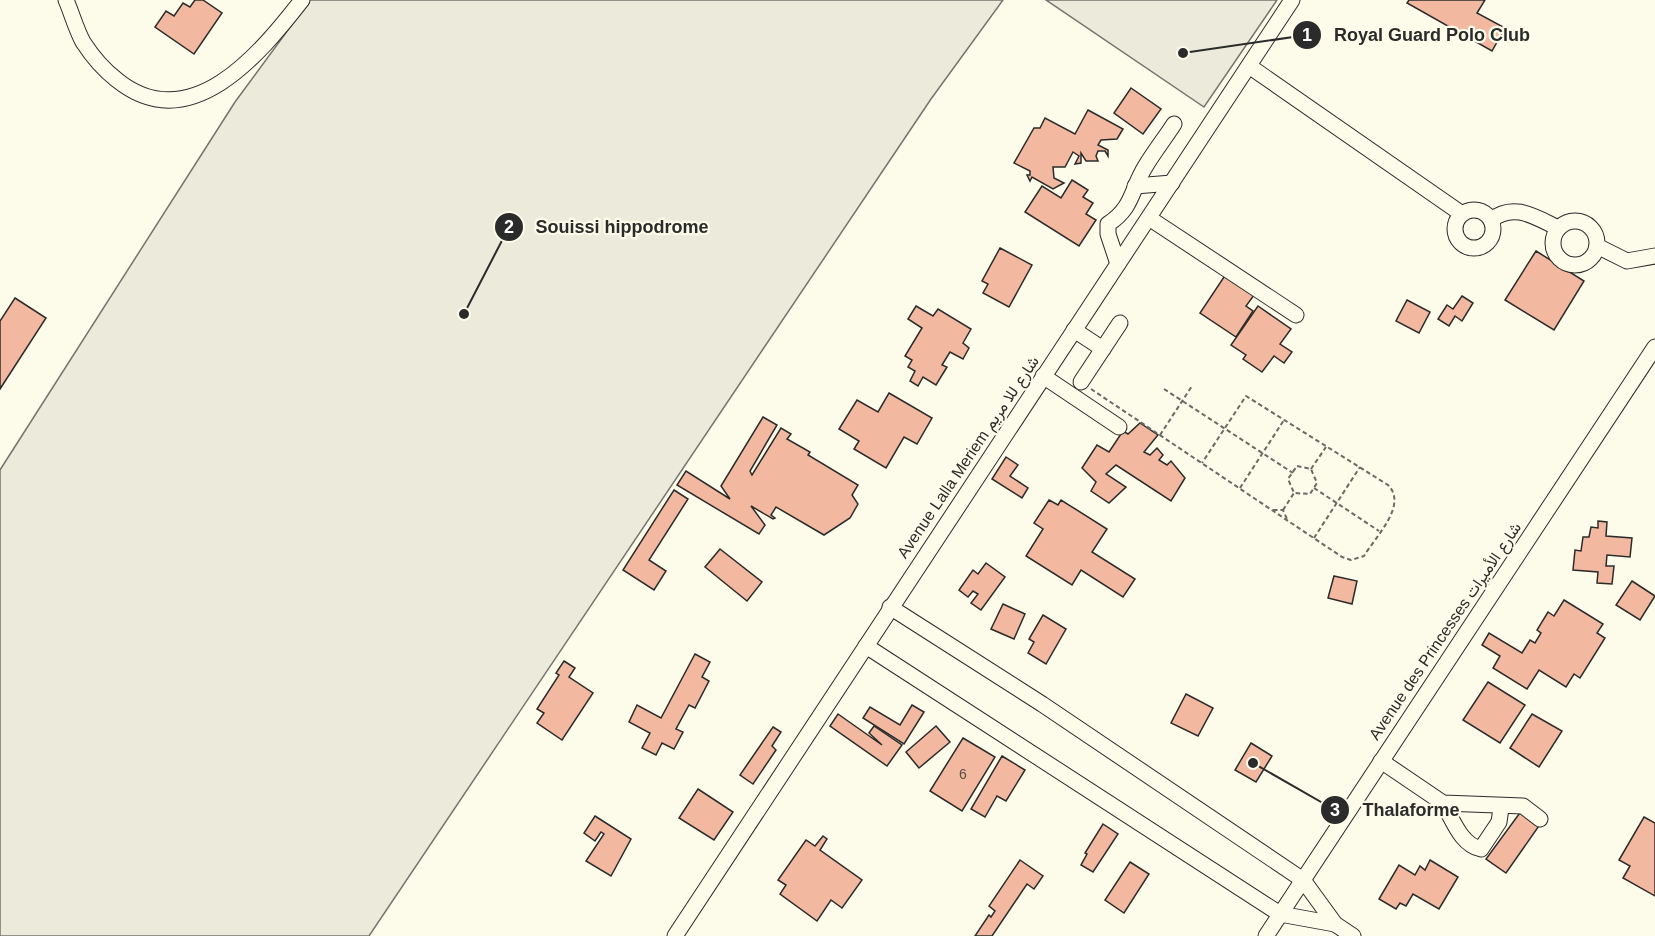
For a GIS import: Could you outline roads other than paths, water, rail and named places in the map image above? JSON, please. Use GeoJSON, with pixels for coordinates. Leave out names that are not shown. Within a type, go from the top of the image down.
{"type":"FeatureCollection","features":[{"type":"Feature","properties":{"kind":"street"},"geometry":{"type":"LineString","coordinates":[[66,0],[84,43],[110,74],[139,94],[169,99],[196,96],[228,78],[252,58],[302,0]]}},
{"type":"Feature","properties":{"kind":"street","name":"Avenue Lalla Meriem شارع للا مريم"},"geometry":{"type":"LineString","coordinates":[[675,936],[1292,0]]}},
{"type":"Feature","properties":{"kind":"street"},"geometry":{"type":"LineString","coordinates":[[1249,66],[1462,214]]}},
{"type":"Feature","properties":{"kind":"street"},"geometry":{"type":"LineString","coordinates":[[1118,264],[1108,234],[1108,224],[1122,215],[1130,204],[1135,186],[1174,124]]}},
{"type":"Feature","properties":{"kind":"street"},"geometry":{"type":"LineString","coordinates":[[1135,186],[1172,183]]}},
{"type":"Feature","properties":{"kind":"street"},"geometry":{"type":"LineString","coordinates":[[1477,210],[1491,220],[1493,232],[1488,242],[1471,248],[1461,242],[1455,232],[1457,220],[1462,214],[1477,210]]}},
{"type":"Feature","properties":{"kind":"street"},"geometry":{"type":"LineString","coordinates":[[1491,220],[1502,212],[1512,210],[1558,228],[1575,221],[1587,224],[1595,234],[1597,246],[1587,262],[1568,264],[1558,257],[1552,246],[1558,228]]}},
{"type":"Feature","properties":{"kind":"street"},"geometry":{"type":"LineString","coordinates":[[1149,218],[1296,315]]}},
{"type":"Feature","properties":{"kind":"street"},"geometry":{"type":"LineString","coordinates":[[1597,246],[1627,261],[1655,256]]}},
{"type":"Feature","properties":{"kind":"street"},"geometry":{"type":"LineString","coordinates":[[1082,382],[1120,323]]}},
{"type":"Feature","properties":{"kind":"street"},"geometry":{"type":"LineString","coordinates":[[1074,330],[1103,349]]}},
{"type":"Feature","properties":{"kind":"street","name":"Avenue des Princesses شارع الأميرات"},"geometry":{"type":"LineString","coordinates":[[1266,936],[1655,347]]}},
{"type":"Feature","properties":{"kind":"street"},"geometry":{"type":"LineString","coordinates":[[1043,376],[1119,427]]}},
{"type":"Feature","properties":{"kind":"street"},"geometry":{"type":"LineString","coordinates":[[890,607],[1032,698],[1303,880],[1335,924],[1353,936]]}},
{"type":"Feature","properties":{"kind":"street"},"geometry":{"type":"LineString","coordinates":[[866,646],[1280,915],[1335,924]]}},
{"type":"Feature","properties":{"kind":"street"},"geometry":{"type":"LineString","coordinates":[[1381,761],[1443,803],[1463,837],[1472,847],[1481,849],[1499,822],[1501,807]]}},
{"type":"Feature","properties":{"kind":"street"},"geometry":{"type":"LineString","coordinates":[[1443,803],[1522,806],[1540,819]]}},
{"type":"Feature","properties":{"kind":"place","name":"Royal Guard Polo Club"},"geometry":{"type":"Point","coordinates":[1183,53]}},
{"type":"Feature","properties":{"kind":"place","name":"Souissi hippodrome"},"geometry":{"type":"Point","coordinates":[464,314]}},
{"type":"Feature","properties":{"kind":"place","name":"Thalaforme"},"geometry":{"type":"Point","coordinates":[1253,763]}}]}
